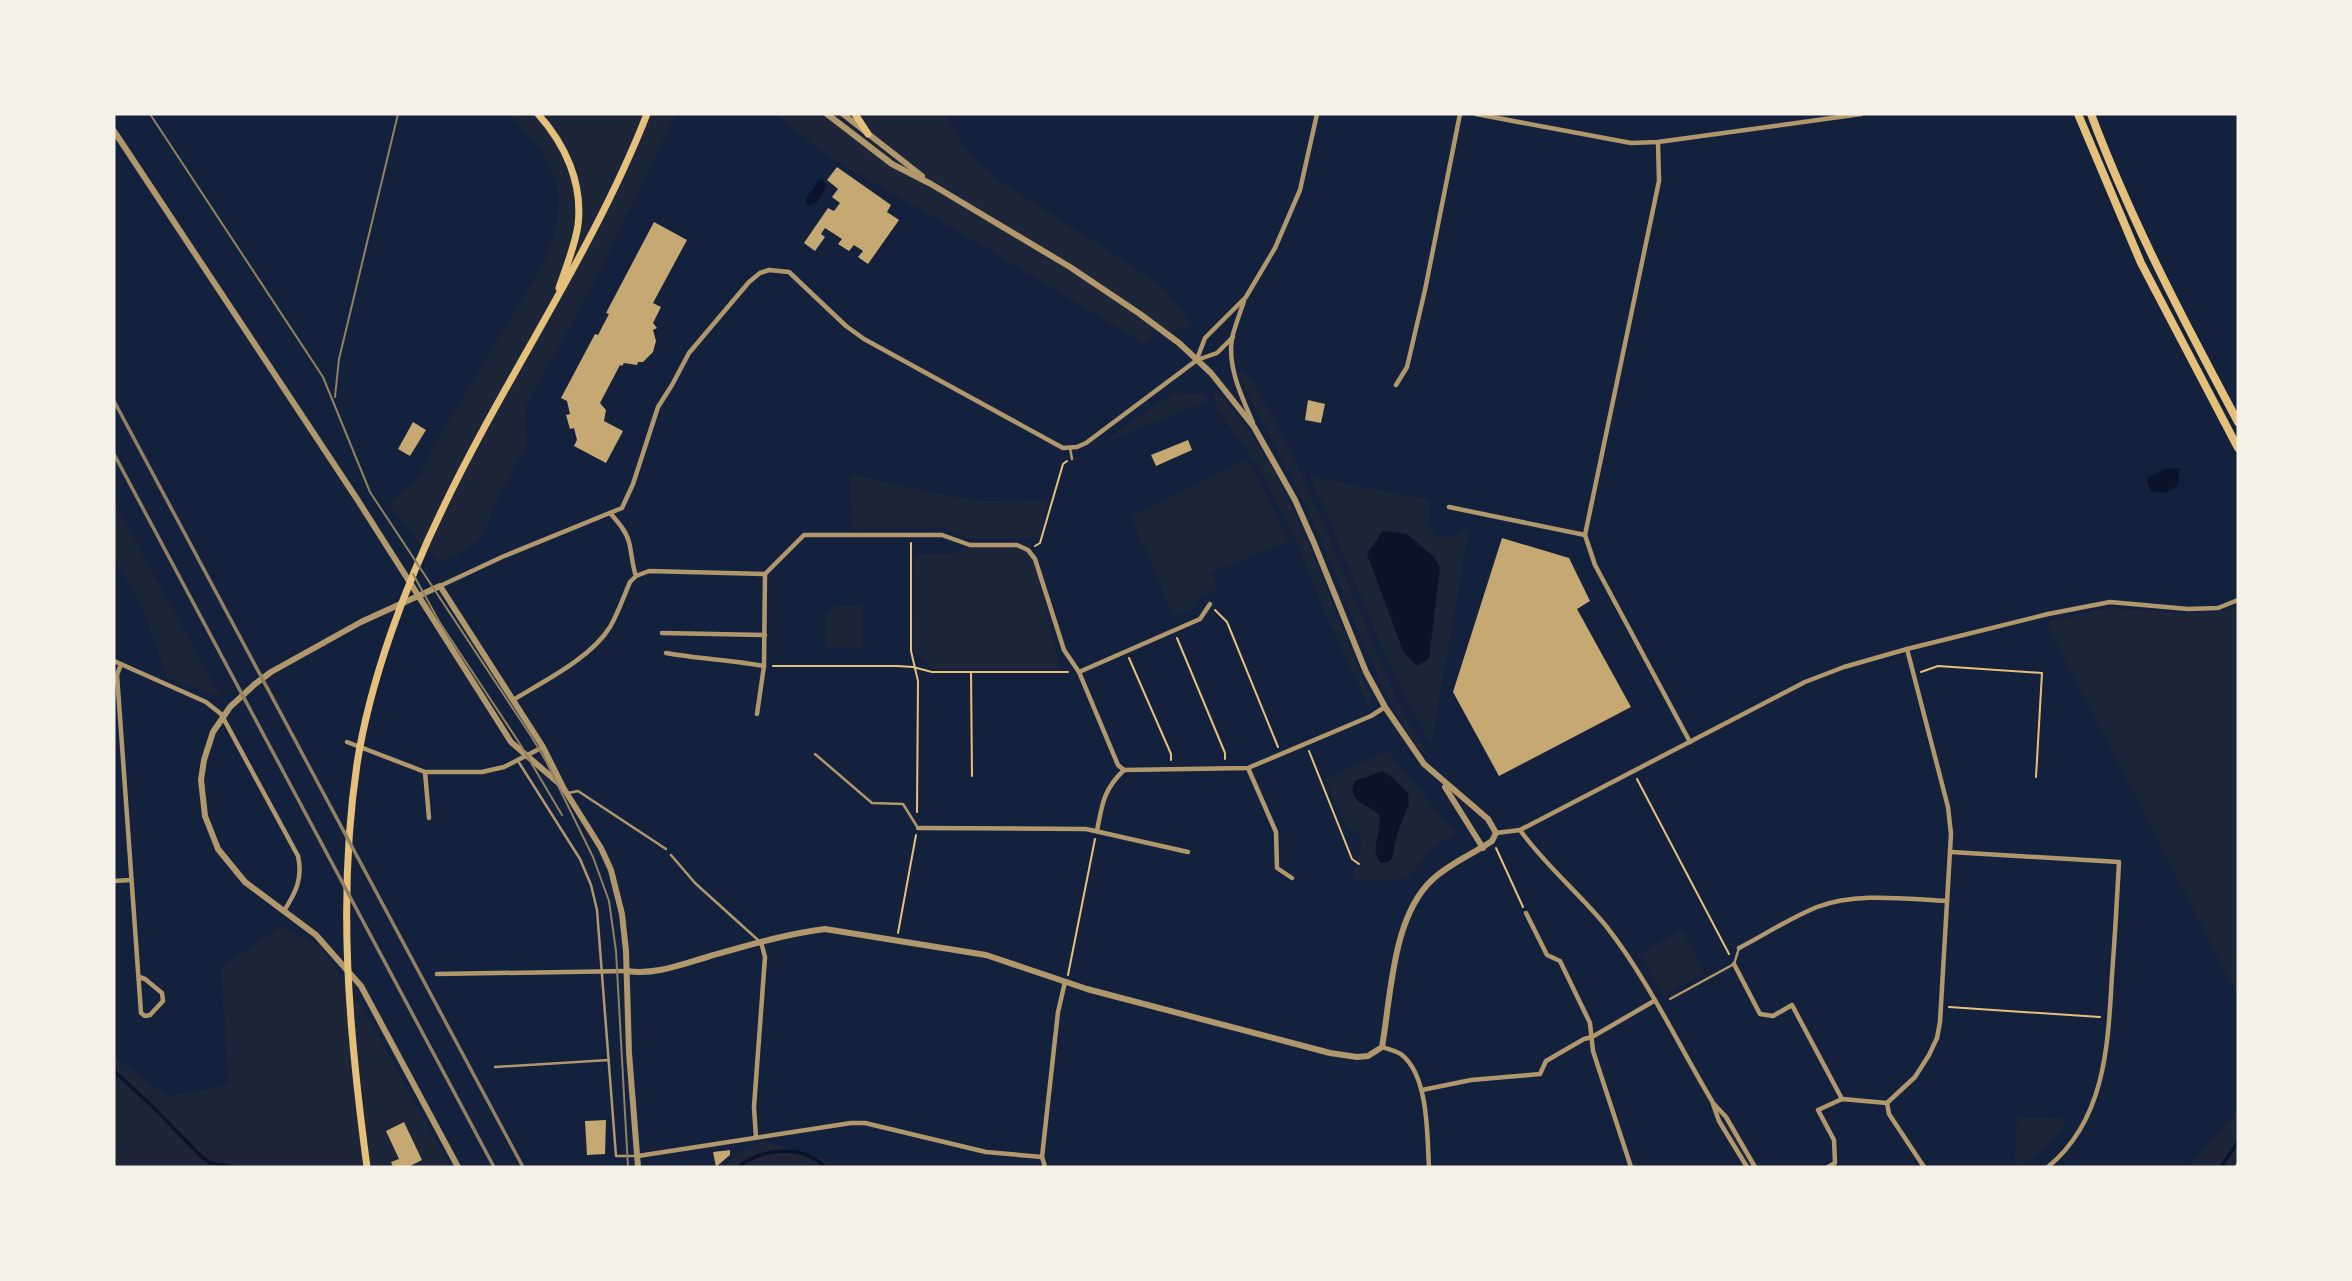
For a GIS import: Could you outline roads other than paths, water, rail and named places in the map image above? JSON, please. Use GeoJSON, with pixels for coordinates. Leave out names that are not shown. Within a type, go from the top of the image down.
{"type":"FeatureCollection","features":[{"type":"Feature","properties":{"kind":"highway"},"geometry":{"type":"LineString","coordinates":[[2078,114],[2141,263],[2238,448]]}},
{"type":"Feature","properties":{"kind":"highway"},"geometry":{"type":"LineString","coordinates":[[2091,114],[2147,246],[2238,422]]}},
{"type":"Feature","properties":{"kind":"main road"},"geometry":{"type":"LineString","coordinates":[[538,114],[559,141],[567,157],[577,189],[579,207],[574,244],[552,308]]}},
{"type":"Feature","properties":{"kind":"main road"},"geometry":{"type":"LineString","coordinates":[[367,1167],[352,1043],[346,955],[346,872],[358,761],[372,696],[384,655],[426,544],[466,463],[598,225],[647,114]]}},
{"type":"Feature","properties":{"kind":"main road"},"geometry":{"type":"LineString","coordinates":[[855,114],[868,134]]}},
{"type":"Feature","properties":{"kind":"street"},"geometry":{"type":"LineString","coordinates":[[827,114],[892,164],[931,184],[1112,295],[1179,343],[1211,373],[1254,426]]}},
{"type":"Feature","properties":{"kind":"street"},"geometry":{"type":"LineString","coordinates":[[844,114],[931,184]]}},
{"type":"Feature","properties":{"kind":"street"},"geometry":{"type":"LineString","coordinates":[[1317,114],[1303,181],[1289,220],[1276,248],[1246,297],[1233,337],[1233,368],[1254,426],[1300,510],[1366,672],[1385,707],[1424,764],[1488,819],[1496,833]]}},
{"type":"Feature","properties":{"kind":"street"},"geometry":{"type":"LineString","coordinates":[[1396,385],[1407,367],[1426,290],[1460,114]]}},
{"type":"Feature","properties":{"kind":"street"},"geometry":{"type":"LineString","coordinates":[[1476,114],[1631,143],[1658,142],[1861,114]]}},
{"type":"Feature","properties":{"kind":"street"},"geometry":{"type":"LineString","coordinates":[[114,131],[361,506],[511,742],[566,791]]}},
{"type":"Feature","properties":{"kind":"street"},"geometry":{"type":"LineString","coordinates":[[1658,142],[1659,181],[1585,535],[1595,565],[1690,742]]}},
{"type":"Feature","properties":{"kind":"street"},"geometry":{"type":"LineString","coordinates":[[458,1167],[361,986],[325,944],[246,882],[228,864],[210,833],[202,800],[204,760],[213,732],[230,707],[271,672],[361,622],[502,557],[622,508],[634,484],[657,407],[689,353],[749,282],[760,273],[778,269],[789,272],[846,326],[864,339],[1056,445],[1070,448],[1086,443],[1197,360],[1217,353],[1233,337]]}},
{"type":"Feature","properties":{"kind":"street"},"geometry":{"type":"LineString","coordinates":[[1197,360],[1205,338],[1246,297]]}},
{"type":"Feature","properties":{"kind":"street"},"geometry":{"type":"LineString","coordinates":[[1449,507],[1585,535]]}},
{"type":"Feature","properties":{"kind":"street"},"geometry":{"type":"LineString","coordinates":[[608,514],[624,530],[636,576]]}},
{"type":"Feature","properties":{"kind":"street"},"geometry":{"type":"LineString","coordinates":[[513,700],[599,642],[610,627],[631,582],[636,576],[649,571],[765,573],[804,535],[942,535],[970,545],[1017,545],[1028,550],[1035,559],[1064,650],[1079,672],[1118,765],[1124,770],[1248,768],[1371,716],[1385,707]]}},
{"type":"Feature","properties":{"kind":"street"},"geometry":{"type":"LineString","coordinates":[[757,714],[764,666],[765,573]]}},
{"type":"Feature","properties":{"kind":"street"},"geometry":{"type":"LineString","coordinates":[[440,586],[543,747],[611,870],[622,914],[638,1167]]}},
{"type":"Feature","properties":{"kind":"street"},"geometry":{"type":"LineString","coordinates":[[1496,833],[1520,830],[1805,682],[1844,667],[2048,614],[2110,602],[2188,609],[2218,608],[2238,600]]}},
{"type":"Feature","properties":{"kind":"street"},"geometry":{"type":"LineString","coordinates":[[1079,672],[1200,619],[1210,604]]}},
{"type":"Feature","properties":{"kind":"street"},"geometry":{"type":"LineString","coordinates":[[663,633],[765,635]]}},
{"type":"Feature","properties":{"kind":"street"},"geometry":{"type":"LineString","coordinates":[[1828,1167],[1835,1163],[1834,1140],[1818,1111],[1843,1099],[1887,1103],[1915,1077],[1937,1038],[1951,852],[1948,807],[1907,649]]}},
{"type":"Feature","properties":{"kind":"street"},"geometry":{"type":"LineString","coordinates":[[666,653],[764,666]]}},
{"type":"Feature","properties":{"kind":"street"},"geometry":{"type":"LineString","coordinates":[[114,661],[206,702],[221,714],[298,856],[301,869],[299,886],[284,911]]}},
{"type":"Feature","properties":{"kind":"street"},"geometry":{"type":"LineString","coordinates":[[121,664],[117,675],[120,729],[141,1013],[150,1016],[163,1002],[162,993],[139,977]]}},
{"type":"Feature","properties":{"kind":"street"},"geometry":{"type":"LineString","coordinates":[[114,730],[120,729]]}},
{"type":"Feature","properties":{"kind":"street"},"geometry":{"type":"LineString","coordinates":[[346,742],[425,772],[482,772],[503,768],[543,747]]}},
{"type":"Feature","properties":{"kind":"street"},"geometry":{"type":"LineString","coordinates":[[1248,768],[1276,832],[1277,868],[1292,878]]}},
{"type":"Feature","properties":{"kind":"street"},"geometry":{"type":"LineString","coordinates":[[1097,831],[1105,792],[1124,770]]}},
{"type":"Feature","properties":{"kind":"street"},"geometry":{"type":"LineString","coordinates":[[425,772],[429,818]]}},
{"type":"Feature","properties":{"kind":"street"},"geometry":{"type":"LineString","coordinates":[[1441,780],[1483,848]]}},
{"type":"Feature","properties":{"kind":"street"},"geometry":{"type":"LineString","coordinates":[[918,828],[1086,829],[1188,852]]}},
{"type":"Feature","properties":{"kind":"street"},"geometry":{"type":"LineString","coordinates":[[1520,830],[1533,850],[1606,927],[1654,1001],[1747,1167]]}},
{"type":"Feature","properties":{"kind":"street"},"geometry":{"type":"LineString","coordinates":[[1382,1047],[1391,971],[1412,909],[1431,881],[1483,848],[1492,841],[1496,833]]}},
{"type":"Feature","properties":{"kind":"street"},"geometry":{"type":"LineString","coordinates":[[1951,852],[2119,862],[2103,1070],[2089,1113],[2071,1144],[2048,1167]]}},
{"type":"Feature","properties":{"kind":"street"},"geometry":{"type":"LineString","coordinates":[[114,881],[131,880]]}},
{"type":"Feature","properties":{"kind":"street"},"geometry":{"type":"LineString","coordinates":[[1739,948],[1809,911],[1845,900],[1883,898],[1947,901]]}},
{"type":"Feature","properties":{"kind":"street"},"geometry":{"type":"LineString","coordinates":[[1526,913],[1547,955],[1560,961],[1590,1023],[1593,1051],[1632,1167]]}},
{"type":"Feature","properties":{"kind":"street"},"geometry":{"type":"LineString","coordinates":[[437,974],[655,972],[761,942],[825,929],[986,955],[1066,982],[1330,1053],[1368,1056],[1382,1047]]}},
{"type":"Feature","properties":{"kind":"street"},"geometry":{"type":"LineString","coordinates":[[756,1138],[754,1107],[765,957],[761,942]]}},
{"type":"Feature","properties":{"kind":"street"},"geometry":{"type":"LineString","coordinates":[[1734,964],[1760,1014],[1773,1016],[1792,1005],[1843,1099]]}},
{"type":"Feature","properties":{"kind":"street"},"geometry":{"type":"LineString","coordinates":[[1045,1167],[1042,1157],[1058,1012],[1066,982]]}},
{"type":"Feature","properties":{"kind":"street"},"geometry":{"type":"LineString","coordinates":[[1422,1090],[1471,1080],[1540,1074],[1546,1061],[1654,1001]]}},
{"type":"Feature","properties":{"kind":"street"},"geometry":{"type":"LineString","coordinates":[[1382,1047],[1402,1055],[1422,1090],[1429,1167]]}},
{"type":"Feature","properties":{"kind":"street"},"geometry":{"type":"LineString","coordinates":[[1712,1101],[1726,1117],[1755,1167]]}},
{"type":"Feature","properties":{"kind":"street"},"geometry":{"type":"LineString","coordinates":[[1887,1103],[1889,1114],[1924,1167]]}},
{"type":"Feature","properties":{"kind":"street"},"geometry":{"type":"LineString","coordinates":[[638,1156],[845,1123],[865,1123],[986,1152],[1042,1157]]}},
{"type":"Feature","properties":{"kind":"lane"},"geometry":{"type":"LineString","coordinates":[[1070,448],[1072,459]]}},
{"type":"Feature","properties":{"kind":"lane"},"geometry":{"type":"LineString","coordinates":[[815,754],[872,803],[903,804],[918,828]]}},
{"type":"Feature","properties":{"kind":"lane"},"geometry":{"type":"LineString","coordinates":[[518,761],[563,829],[591,885],[597,910],[603,972],[616,1156],[638,1156]]}},
{"type":"Feature","properties":{"kind":"lane"},"geometry":{"type":"LineString","coordinates":[[566,791],[578,791],[666,849]]}},
{"type":"Feature","properties":{"kind":"lane"},"geometry":{"type":"LineString","coordinates":[[671,855],[695,883],[761,942]]}},
{"type":"Feature","properties":{"kind":"lane"},"geometry":{"type":"LineString","coordinates":[[1670,999],[1734,964],[1739,948]]}},
{"type":"Feature","properties":{"kind":"lane"},"geometry":{"type":"LineString","coordinates":[[495,1066],[609,1060]]}},
{"type":"Feature","properties":{"kind":"waterway"},"geometry":{"type":"LineString","coordinates":[[114,1071],[202,1157],[210,1163],[236,1167]]}},
{"type":"Feature","properties":{"kind":"waterway"},"geometry":{"type":"LineString","coordinates":[[2221,1167],[2238,1142]]}},
{"type":"Feature","properties":{"kind":"waterway"},"geometry":{"type":"LineString","coordinates":[[738,1167],[759,1156],[782,1151],[806,1155],[825,1167]]}},
{"type":"Feature","properties":{"kind":"tram line"},"geometry":{"type":"LineString","coordinates":[[150,114],[323,377],[370,492],[531,736],[593,857],[609,901],[616,951],[628,1167]]}},
{"type":"Feature","properties":{"kind":"tram line"},"geometry":{"type":"LineString","coordinates":[[335,397],[339,359],[398,114]]}},
{"type":"Feature","properties":{"kind":"tram line"},"geometry":{"type":"LineString","coordinates":[[413,574],[440,623],[520,744],[562,815]]}},
{"type":"Feature","properties":{"kind":"railway"},"geometry":{"type":"LineString","coordinates":[[114,401],[523,1167]]}},
{"type":"Feature","properties":{"kind":"railway"},"geometry":{"type":"LineString","coordinates":[[114,454],[494,1167]]}}]}
